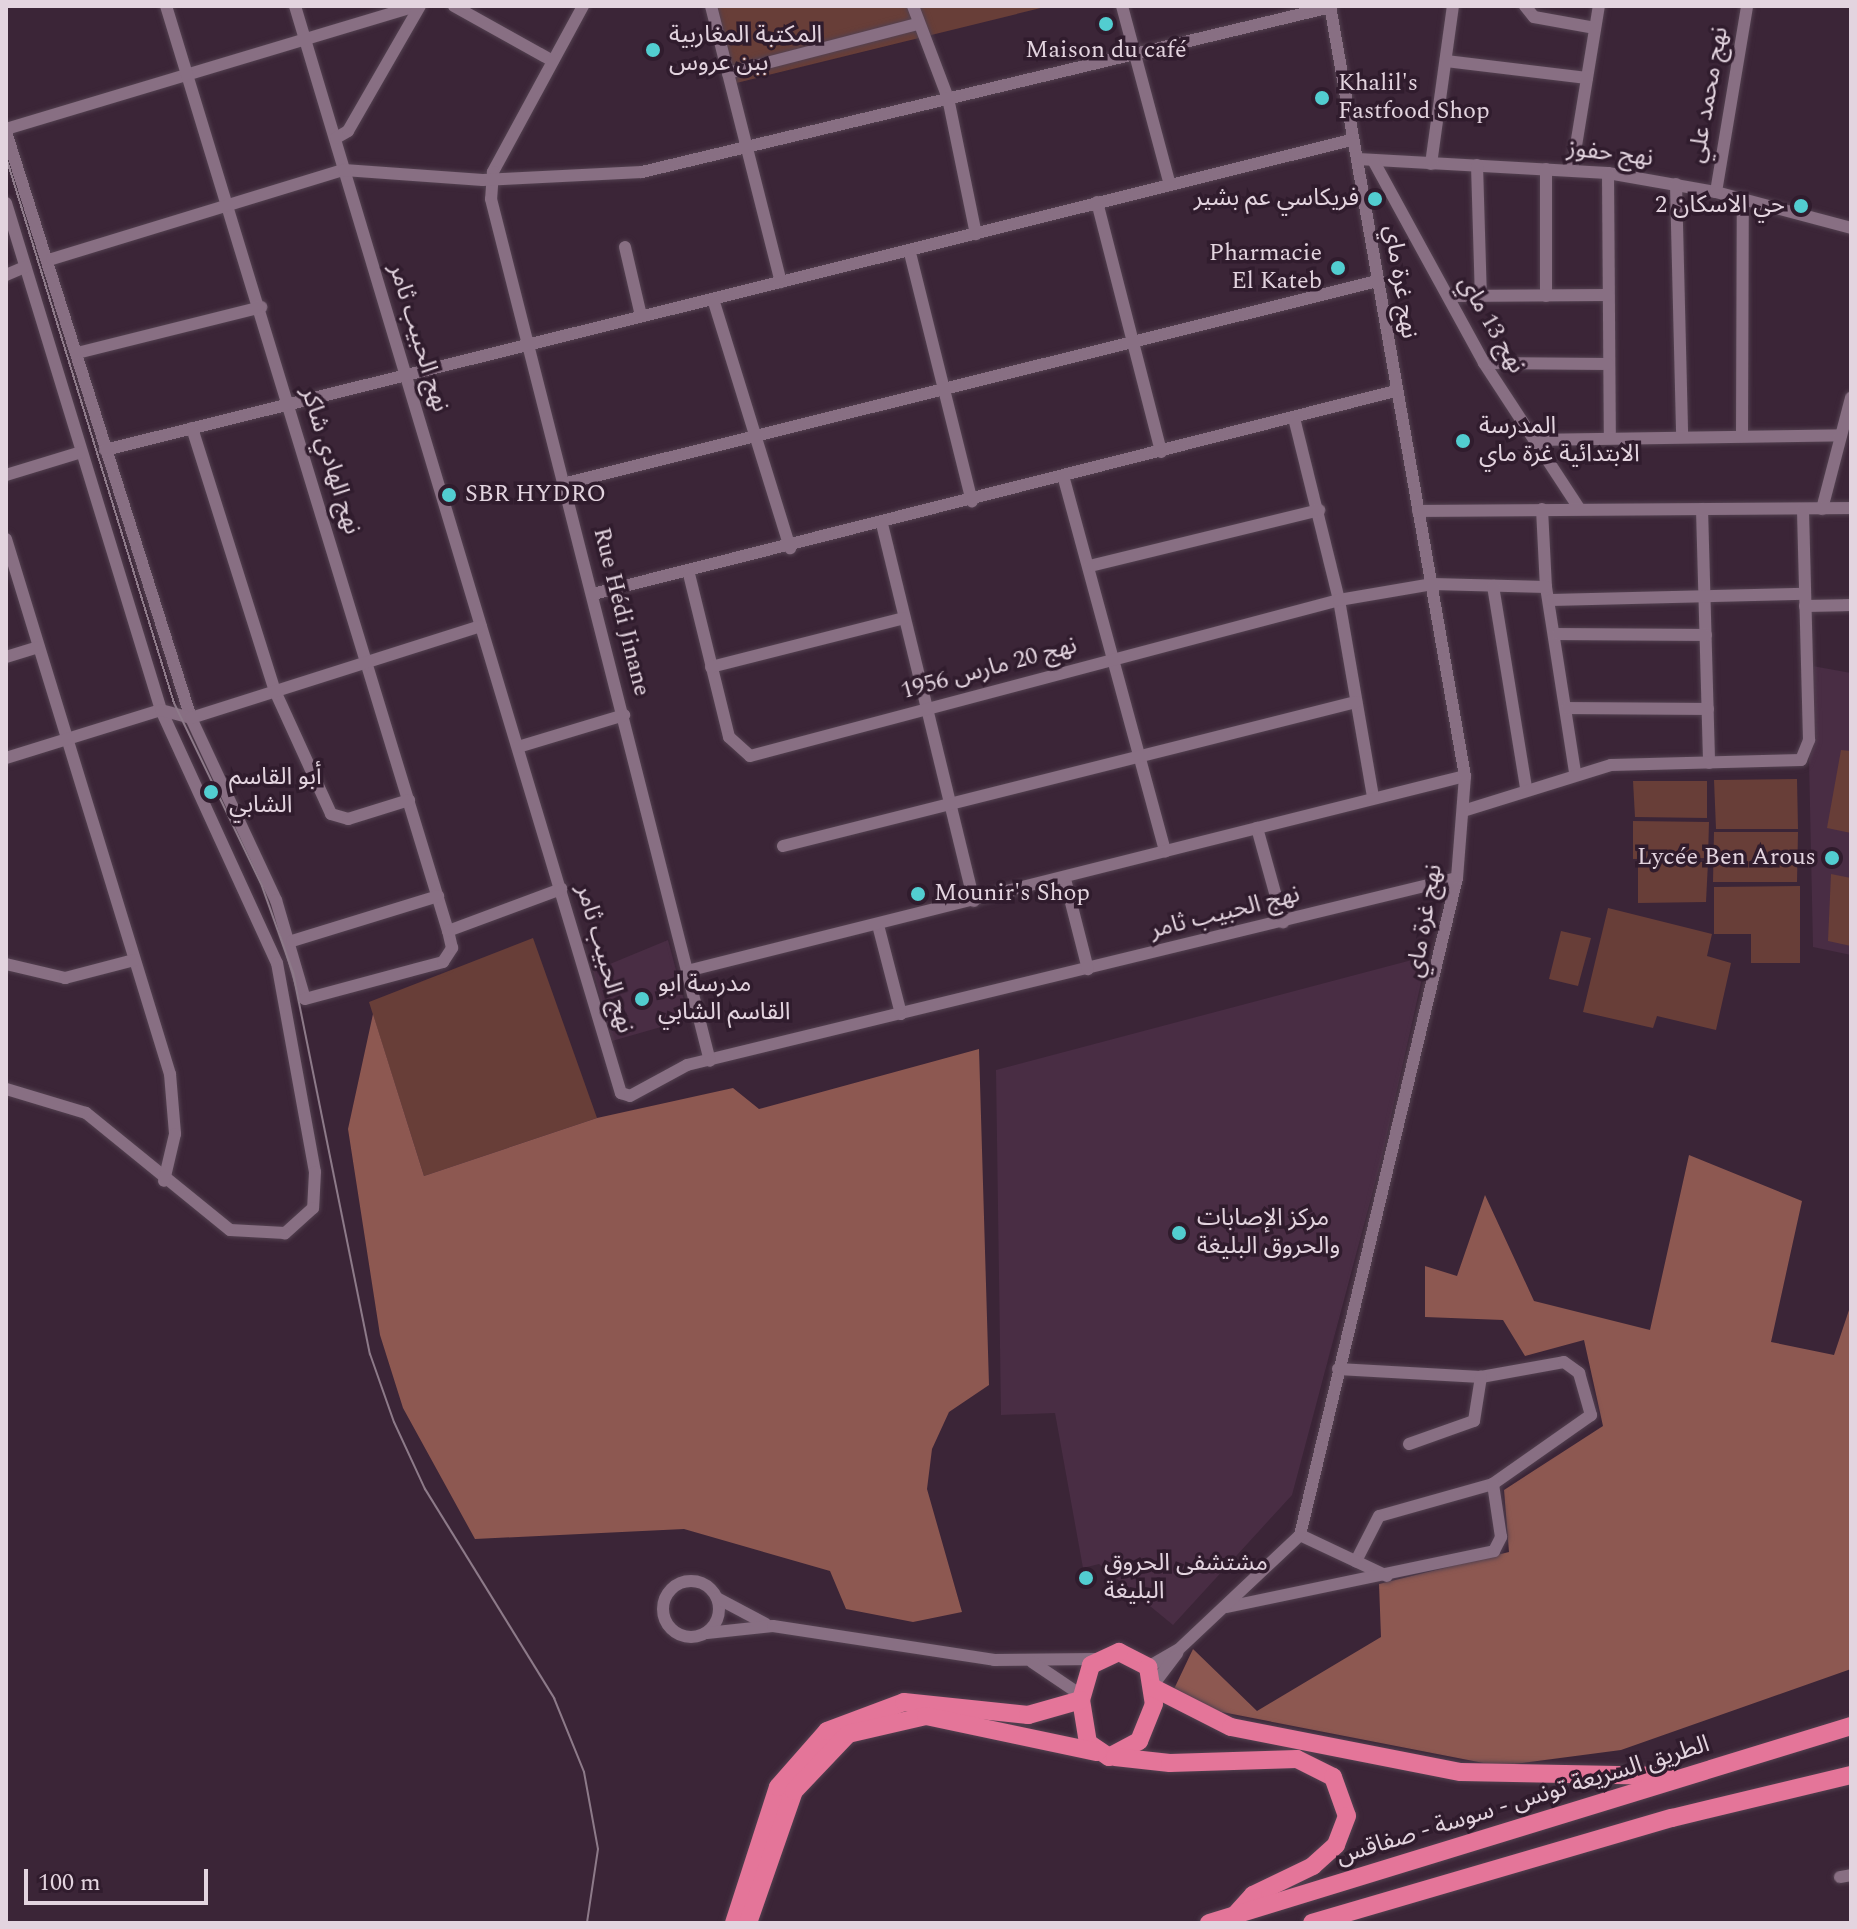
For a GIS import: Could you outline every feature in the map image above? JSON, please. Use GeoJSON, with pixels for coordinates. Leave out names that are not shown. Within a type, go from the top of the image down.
{"type":"FeatureCollection","features":[{"type":"Feature","properties":{"kind":"highway"},"geometry":{"type":"LineString","coordinates":[[1106,1755],[1086,1737],[1081,1697],[1097,1659],[1129,1653],[1152,1680],[1231,1727],[1461,1772],[1679,1777]]}},
{"type":"Feature","properties":{"kind":"highway"},"geometry":{"type":"LineString","coordinates":[[1106,1755],[1144,1732],[1152,1680]]}},
{"type":"Feature","properties":{"kind":"highway"},"geometry":{"type":"LineString","coordinates":[[734,1923],[778,1787],[827,1731],[904,1702],[1028,1715],[1081,1697]]}},
{"type":"Feature","properties":{"kind":"highway"},"geometry":{"type":"LineString","coordinates":[[748,1923],[794,1791],[848,1734],[926,1716],[1106,1755],[1185,1763],[1297,1759],[1333,1777],[1346,1806],[1336,1845],[1313,1866],[1253,1895],[1235,1915]]}},
{"type":"Feature","properties":{"kind":"highway","name":"الطريق السريعة تونس - سوسة - صفاقس"},"geometry":{"type":"LineString","coordinates":[[1209,1923],[1851,1726]]}},
{"type":"Feature","properties":{"kind":"highway"},"geometry":{"type":"LineString","coordinates":[[1312,1923],[1672,1818],[1851,1775]]}},
{"type":"Feature","properties":{"kind":"street","name":"نهج الهادي شاكر"},"geometry":{"type":"LineString","coordinates":[[166,6],[183,71],[261,307],[448,931]]}},
{"type":"Feature","properties":{"kind":"street","name":"نهج الحبيب ثامر"},"geometry":{"type":"LineString","coordinates":[[295,6],[621,1093],[630,1096],[673,1070],[1457,878]]}},
{"type":"Feature","properties":{"kind":"street"},"geometry":{"type":"LineString","coordinates":[[418,6],[183,71],[6,130],[52,259],[105,450],[191,718],[292,941],[308,1003],[443,962],[452,948],[448,931],[561,889]]}},
{"type":"Feature","properties":{"kind":"street"},"geometry":{"type":"LineString","coordinates":[[336,138],[348,131],[418,6]]}},
{"type":"Feature","properties":{"kind":"street"},"geometry":{"type":"LineString","coordinates":[[454,6],[553,61]]}},
{"type":"Feature","properties":{"kind":"street"},"geometry":{"type":"LineString","coordinates":[[490,179],[583,6]]}},
{"type":"Feature","properties":{"kind":"street"},"geometry":{"type":"LineString","coordinates":[[711,6],[781,282]]}},
{"type":"Feature","properties":{"kind":"street"},"geometry":{"type":"LineString","coordinates":[[913,6],[948,98],[976,234]]}},
{"type":"Feature","properties":{"kind":"street"},"geometry":{"type":"LineString","coordinates":[[1122,6],[1170,185]]}},
{"type":"Feature","properties":{"kind":"street"},"geometry":{"type":"LineString","coordinates":[[52,259],[230,208],[344,170],[490,179],[642,172],[746,152],[948,98],[1330,6]]}},
{"type":"Feature","properties":{"kind":"street","name":"نهج غرة ماي"},"geometry":{"type":"LineString","coordinates":[[1300,1535],[1338,1369],[1421,1050],[1457,878],[1465,776],[1433,584],[1395,391],[1330,6]]}},
{"type":"Feature","properties":{"kind":"street"},"geometry":{"type":"LineString","coordinates":[[1431,164],[1453,6]]}},
{"type":"Feature","properties":{"kind":"street"},"geometry":{"type":"LineString","coordinates":[[1525,6],[1534,17],[1595,28]]}},
{"type":"Feature","properties":{"kind":"street"},"geometry":{"type":"LineString","coordinates":[[1572,170],[1599,6]]}},
{"type":"Feature","properties":{"kind":"street","name":"نهج محمد علي"},"geometry":{"type":"LineString","coordinates":[[1716,192],[1747,6]]}},
{"type":"Feature","properties":{"kind":"street"},"geometry":{"type":"LineString","coordinates":[[728,73],[918,24]]}},
{"type":"Feature","properties":{"kind":"street"},"geometry":{"type":"LineString","coordinates":[[1446,61],[1587,78]]}},
{"type":"Feature","properties":{"kind":"street"},"geometry":{"type":"LineString","coordinates":[[105,450],[406,377],[531,342],[910,253],[1097,202],[1351,140]]}},
{"type":"Feature","properties":{"kind":"street","name":"نهج حفوز"},"geometry":{"type":"LineString","coordinates":[[1358,159],[1608,173],[1743,198],[1851,228]]}},
{"type":"Feature","properties":{"kind":"street","name":"نهج 13 ماي"},"geometry":{"type":"LineString","coordinates":[[1373,160],[1484,363],[1538,440],[1579,508]]}},
{"type":"Feature","properties":{"kind":"street"},"geometry":{"type":"LineString","coordinates":[[1477,165],[1481,296]]}},
{"type":"Feature","properties":{"kind":"street"},"geometry":{"type":"LineString","coordinates":[[1546,169],[1546,296]]}},
{"type":"Feature","properties":{"kind":"street"},"geometry":{"type":"LineString","coordinates":[[1608,173],[1610,437]]}},
{"type":"Feature","properties":{"kind":"street","name":"Rue Hédi Jinane"},"geometry":{"type":"LineString","coordinates":[[490,179],[710,1061]]}},
{"type":"Feature","properties":{"kind":"street"},"geometry":{"type":"LineString","coordinates":[[1676,184],[1682,436]]}},
{"type":"Feature","properties":{"kind":"street"},"geometry":{"type":"LineString","coordinates":[[1742,434],[1743,198]]}},
{"type":"Feature","properties":{"kind":"street"},"geometry":{"type":"LineString","coordinates":[[1097,202],[1161,452]]}},
{"type":"Feature","properties":{"kind":"street"},"geometry":{"type":"LineString","coordinates":[[6,203],[161,710],[277,963],[316,1193],[313,1208],[285,1233],[248,1235],[212,1222],[86,1113],[6,1089]]}},
{"type":"Feature","properties":{"kind":"street"},"geometry":{"type":"LineString","coordinates":[[625,247],[641,316]]}},
{"type":"Feature","properties":{"kind":"street"},"geometry":{"type":"LineString","coordinates":[[910,253],[972,501]]}},
{"type":"Feature","properties":{"kind":"street"},"geometry":{"type":"LineString","coordinates":[[6,275],[25,267]]}},
{"type":"Feature","properties":{"kind":"street"},"geometry":{"type":"LineString","coordinates":[[567,483],[1134,338],[1377,281]]}},
{"type":"Feature","properties":{"kind":"street"},"geometry":{"type":"LineString","coordinates":[[1449,296],[1608,295]]}},
{"type":"Feature","properties":{"kind":"street"},"geometry":{"type":"LineString","coordinates":[[713,299],[790,548]]}},
{"type":"Feature","properties":{"kind":"street"},"geometry":{"type":"LineString","coordinates":[[77,353],[261,307]]}},
{"type":"Feature","properties":{"kind":"street"},"geometry":{"type":"LineString","coordinates":[[1484,363],[1608,364]]}},
{"type":"Feature","properties":{"kind":"street"},"geometry":{"type":"LineString","coordinates":[[593,594],[689,574],[1395,391]]}},
{"type":"Feature","properties":{"kind":"street"},"geometry":{"type":"LineString","coordinates":[[1822,509],[1851,398]]}},
{"type":"Feature","properties":{"kind":"street"},"geometry":{"type":"LineString","coordinates":[[1294,418],[1339,600],[1373,797]]}},
{"type":"Feature","properties":{"kind":"street"},"geometry":{"type":"LineString","coordinates":[[192,428],[275,691],[331,814],[348,819],[409,800]]}},
{"type":"Feature","properties":{"kind":"street"},"geometry":{"type":"LineString","coordinates":[[1538,440],[1742,434],[1841,435]]}},
{"type":"Feature","properties":{"kind":"street"},"geometry":{"type":"LineString","coordinates":[[6,475],[81,452]]}},
{"type":"Feature","properties":{"kind":"street"},"geometry":{"type":"LineString","coordinates":[[1064,479],[1116,658],[1165,852]]}},
{"type":"Feature","properties":{"kind":"street"},"geometry":{"type":"LineString","coordinates":[[1418,511],[1851,508]]}},
{"type":"Feature","properties":{"kind":"street"},"geometry":{"type":"LineString","coordinates":[[1542,509],[1546,587],[1558,634],[1575,772]]}},
{"type":"Feature","properties":{"kind":"street"},"geometry":{"type":"LineString","coordinates":[[1702,509],[1709,763]]}},
{"type":"Feature","properties":{"kind":"street"},"geometry":{"type":"LineString","coordinates":[[1463,811],[1575,772],[1709,763],[1789,764],[1806,754],[1803,509]]}},
{"type":"Feature","properties":{"kind":"street"},"geometry":{"type":"LineString","coordinates":[[1090,566],[1319,510]]}},
{"type":"Feature","properties":{"kind":"street"},"geometry":{"type":"LineString","coordinates":[[882,524],[974,901]]}},
{"type":"Feature","properties":{"kind":"street"},"geometry":{"type":"LineString","coordinates":[[6,539],[175,1103],[164,1181]]}},
{"type":"Feature","properties":{"kind":"street","name":"نهج 20 مارس 1956"},"geometry":{"type":"LineString","coordinates":[[689,574],[733,746],[750,756],[1339,600],[1433,584],[1546,587]]}},
{"type":"Feature","properties":{"kind":"street"},"geometry":{"type":"LineString","coordinates":[[1493,586],[1526,788]]}},
{"type":"Feature","properties":{"kind":"street"},"geometry":{"type":"LineString","coordinates":[[1551,600],[1706,597],[1805,600],[1851,605]]}},
{"type":"Feature","properties":{"kind":"street"},"geometry":{"type":"LineString","coordinates":[[711,667],[904,618]]}},
{"type":"Feature","properties":{"kind":"street"},"geometry":{"type":"LineString","coordinates":[[6,758],[161,710],[191,718],[481,626]]}},
{"type":"Feature","properties":{"kind":"street"},"geometry":{"type":"LineString","coordinates":[[1558,634],[1706,635]]}},
{"type":"Feature","properties":{"kind":"street"},"geometry":{"type":"LineString","coordinates":[[6,657],[38,647]]}},
{"type":"Feature","properties":{"kind":"street"},"geometry":{"type":"LineString","coordinates":[[783,846],[1356,702]]}},
{"type":"Feature","properties":{"kind":"street"},"geometry":{"type":"LineString","coordinates":[[1567,708],[1708,709]]}},
{"type":"Feature","properties":{"kind":"street"},"geometry":{"type":"LineString","coordinates":[[518,747],[624,715]]}},
{"type":"Feature","properties":{"kind":"street"},"geometry":{"type":"LineString","coordinates":[[687,971],[1065,879],[1373,797],[1465,776]]}},
{"type":"Feature","properties":{"kind":"street"},"geometry":{"type":"LineString","coordinates":[[1257,828],[1283,922]]}},
{"type":"Feature","properties":{"kind":"street"},"geometry":{"type":"LineString","coordinates":[[1065,879],[1088,969]]}},
{"type":"Feature","properties":{"kind":"street"},"geometry":{"type":"LineString","coordinates":[[292,941],[438,896]]}},
{"type":"Feature","properties":{"kind":"street"},"geometry":{"type":"LineString","coordinates":[[878,925],[901,1014]]}},
{"type":"Feature","properties":{"kind":"street"},"geometry":{"type":"LineString","coordinates":[[6,964],[65,978],[134,960]]}},
{"type":"Feature","properties":{"kind":"street"},"geometry":{"type":"LineString","coordinates":[[1338,1369],[1481,1377],[1570,1364],[1591,1415],[1493,1484],[1379,1516],[1356,1561]]}},
{"type":"Feature","properties":{"kind":"street"},"geometry":{"type":"LineString","coordinates":[[1409,1444],[1474,1421],[1481,1377]]}},
{"type":"Feature","properties":{"kind":"street"},"geometry":{"type":"LineString","coordinates":[[1220,1608],[1387,1576],[1494,1551],[1501,1537],[1493,1484]]}},
{"type":"Feature","properties":{"kind":"street"},"geometry":{"type":"LineString","coordinates":[[1152,1680],[1220,1608],[1300,1535],[1387,1576]]}},
{"type":"Feature","properties":{"kind":"street"},"geometry":{"type":"LineString","coordinates":[[773,1626],[717,1598],[694,1581],[675,1585],[664,1600],[675,1633],[773,1626],[1032,1662],[1097,1659]]}},
{"type":"Feature","properties":{"kind":"street"},"geometry":{"type":"LineString","coordinates":[[707,1633],[718,1617],[717,1598]]}},
{"type":"Feature","properties":{"kind":"street"},"geometry":{"type":"LineString","coordinates":[[1032,1662],[1081,1697]]}},
{"type":"Feature","properties":{"kind":"shaded area"},"geometry":{"type":"Polygon","coordinates":[[[713,6],[1049,6],[732,84],[713,6]]]}},
{"type":"Feature","properties":{"kind":"shaded area","name":"Lycée Ben Arous"},"geometry":{"type":"Polygon","coordinates":[[[1807,665],[1851,673],[1851,955],[1813,947],[1807,665]]]}},
{"type":"Feature","properties":{"kind":"shaded area"},"geometry":{"type":"Polygon","coordinates":[[[1841,750],[1851,751],[1851,833],[1827,828],[1841,750]]]}},
{"type":"Feature","properties":{"kind":"shaded area"},"geometry":{"type":"Polygon","coordinates":[[[1797,779],[1798,829],[1716,829],[1714,780],[1797,779]]]}},
{"type":"Feature","properties":{"kind":"shaded area"},"geometry":{"type":"Polygon","coordinates":[[[1633,781],[1707,781],[1707,818],[1635,817],[1633,781]]]}},
{"type":"Feature","properties":{"kind":"shaded area"},"geometry":{"type":"Polygon","coordinates":[[[1633,821],[1709,822],[1708,858],[1633,859],[1633,821]]]}},
{"type":"Feature","properties":{"kind":"shaded area"},"geometry":{"type":"Polygon","coordinates":[[[1714,832],[1798,832],[1797,882],[1713,882],[1714,832]]]}},
{"type":"Feature","properties":{"kind":"shaded area"},"geometry":{"type":"Polygon","coordinates":[[[1638,862],[1708,862],[1706,902],[1638,903],[1638,862]]]}},
{"type":"Feature","properties":{"kind":"shaded area"},"geometry":{"type":"Polygon","coordinates":[[[1831,874],[1851,878],[1851,946],[1828,941],[1831,874]]]}},
{"type":"Feature","properties":{"kind":"shaded area"},"geometry":{"type":"Polygon","coordinates":[[[1800,886],[1800,963],[1751,963],[1751,934],[1714,934],[1714,887],[1800,886]]]}},
{"type":"Feature","properties":{"kind":"shaded area"},"geometry":{"type":"Polygon","coordinates":[[[1608,908],[1712,934],[1707,956],[1731,963],[1716,1030],[1657,1016],[1653,1028],[1583,1012],[1608,908]]]}},
{"type":"Feature","properties":{"kind":"shaded area"},"geometry":{"type":"Polygon","coordinates":[[[1561,931],[1591,938],[1578,986],[1549,979],[1561,931]]]}},
{"type":"Feature","properties":{"kind":"shaded area"},"geometry":{"type":"Polygon","coordinates":[[[533,938],[597,1118],[424,1176],[369,1002],[533,938]]]}},
{"type":"Feature","properties":{"kind":"shaded area","name":"مدرسة ابو القاسم الشابي"},"geometry":{"type":"Polygon","coordinates":[[[668,940],[689,1019],[612,1041],[593,971],[668,940]]]}},
{"type":"Feature","properties":{"kind":"shaded area","name":"مركز الإصابات والحروق البليغة"},"geometry":{"type":"Polygon","coordinates":[[[1427,956],[1382,1157],[1292,1495],[1173,1625],[1099,1564],[1083,1568],[1055,1413],[1001,1415],[996,1070],[1427,956]]]}},
{"type":"Feature","properties":{"kind":"shaded area"},"geometry":{"type":"Polygon","coordinates":[[[373,1014],[424,1176],[597,1118],[733,1088],[759,1109],[979,1049],[989,1385],[949,1412],[932,1449],[927,1489],[962,1612],[913,1622],[846,1609],[830,1571],[684,1529],[475,1539],[403,1408],[380,1335],[348,1129],[373,1014]]]}},
{"type":"Feature","properties":{"kind":"shaded area"},"geometry":{"type":"Polygon","coordinates":[[[1689,1155],[1802,1201],[1771,1342],[1834,1355],[1851,1304],[1851,1669],[1621,1750],[1499,1766],[1191,1706],[1174,1689],[1193,1649],[1257,1711],[1381,1637],[1379,1584],[1509,1552],[1504,1490],[1603,1426],[1584,1340],[1525,1356],[1503,1320],[1425,1317],[1425,1266],[1457,1276],[1485,1195],[1534,1301],[1650,1330],[1689,1155]]]}},
{"type":"Feature","properties":{"kind":"tram line"},"geometry":{"type":"LineString","coordinates":[[6,157],[174,703],[262,886],[293,973],[370,1354],[394,1422],[425,1489],[554,1698],[584,1772],[598,1849],[587,1923]]}},
{"type":"Feature","properties":{"kind":"place","name":"Maison du café"},"geometry":{"type":"Point","coordinates":[1106,24]}},
{"type":"Feature","properties":{"kind":"place","name":"المكتبة المغاربية ببن عروس"},"geometry":{"type":"Point","coordinates":[653,50]}},
{"type":"Feature","properties":{"kind":"place","name":"Khalil's Fastfood Shop"},"geometry":{"type":"Point","coordinates":[1322,98]}},
{"type":"Feature","properties":{"kind":"place","name":"فريكاسي عم بشير"},"geometry":{"type":"Point","coordinates":[1375,199]}},
{"type":"Feature","properties":{"kind":"place","name":"حي الاسكان 2"},"geometry":{"type":"Point","coordinates":[1801,206]}},
{"type":"Feature","properties":{"kind":"place","name":"Pharmacie El Kateb"},"geometry":{"type":"Point","coordinates":[1338,268]}},
{"type":"Feature","properties":{"kind":"place","name":"المدرسة الابتدائية غرة ماي"},"geometry":{"type":"Point","coordinates":[1463,441]}},
{"type":"Feature","properties":{"kind":"place","name":"SBR HYDRO"},"geometry":{"type":"Point","coordinates":[449,495]}},
{"type":"Feature","properties":{"kind":"place","name":"أبو القاسم الشابي"},"geometry":{"type":"Point","coordinates":[211,792]}},
{"type":"Feature","properties":{"kind":"place","name":"Lycée Ben Arous"},"geometry":{"type":"Point","coordinates":[1832,858]}},
{"type":"Feature","properties":{"kind":"place","name":"Mounir's Shop"},"geometry":{"type":"Point","coordinates":[918,894]}},
{"type":"Feature","properties":{"kind":"place","name":"مدرسة ابو القاسم الشابي"},"geometry":{"type":"Point","coordinates":[642,999]}},
{"type":"Feature","properties":{"kind":"place","name":"مركز الإصابات والحروق البليغة"},"geometry":{"type":"Point","coordinates":[1179,1233]}},
{"type":"Feature","properties":{"kind":"place","name":"مشتشفى الحروق البليغة"},"geometry":{"type":"Point","coordinates":[1086,1578]}}]}
